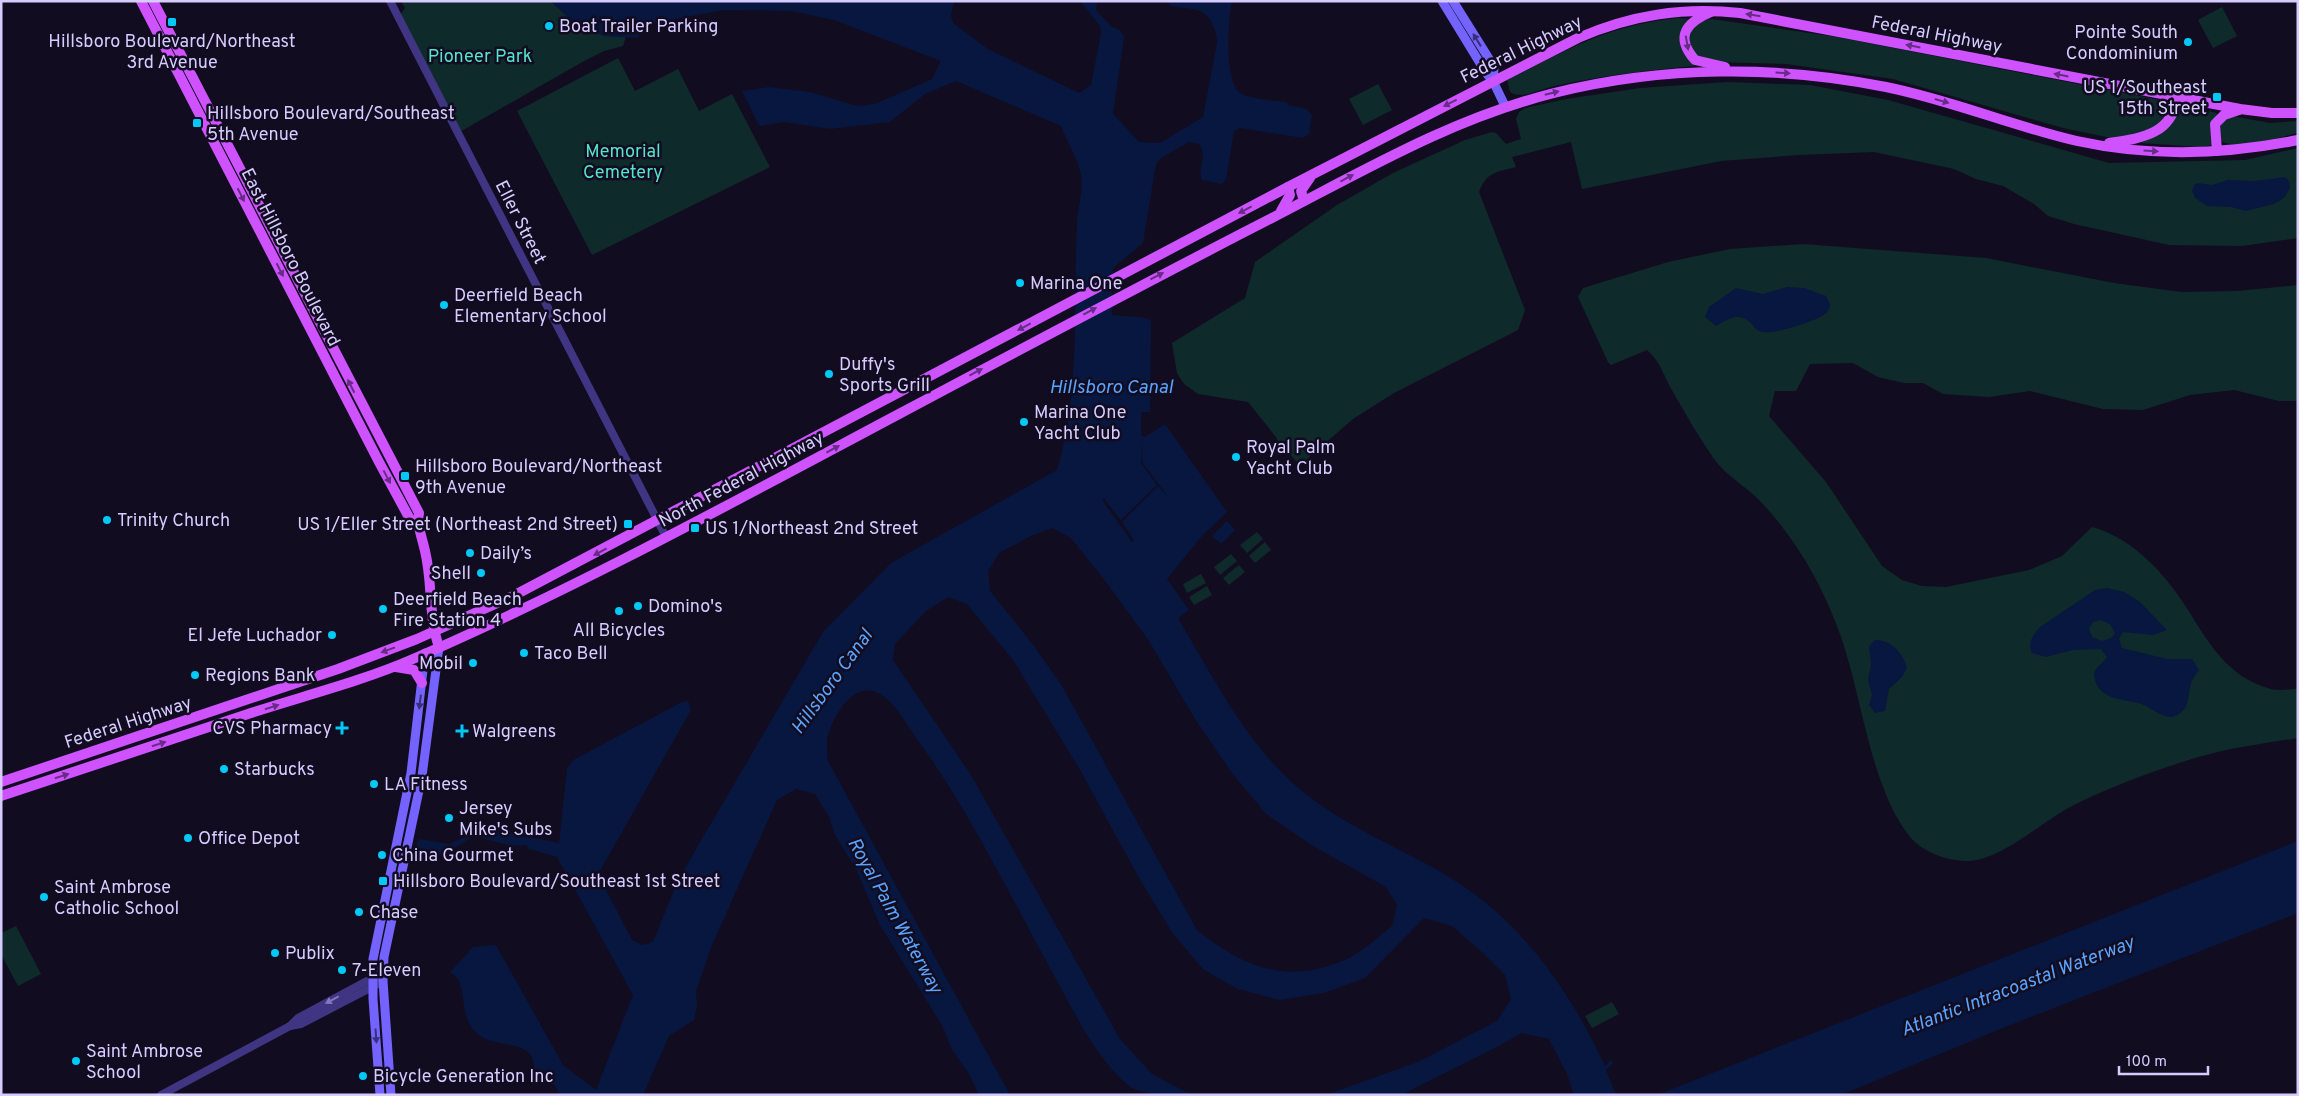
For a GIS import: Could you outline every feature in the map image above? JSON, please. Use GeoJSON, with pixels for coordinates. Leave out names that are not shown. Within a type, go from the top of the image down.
{"type":"FeatureCollection","features":[{"type":"Feature","properties":{"kind":"main road","name":"East Hillsboro Boulevard"},"geometry":{"type":"LineString","coordinates":[[141,1],[411,521],[417,524]]}},
{"type":"Feature","properties":{"kind":"main road","name":"East Hillsboro Boulevard"},"geometry":{"type":"LineString","coordinates":[[153,1],[419,513],[417,524],[430,574],[434,632],[439,647],[422,776],[387,936],[383,981],[391,1095]]}},
{"type":"Feature","properties":{"kind":"main road"},"geometry":{"type":"LineString","coordinates":[[1442,1],[1493,81],[1505,106]]}},
{"type":"Feature","properties":{"kind":"main road"},"geometry":{"type":"LineString","coordinates":[[1453,1],[1494,68],[1493,81]]}},
{"type":"Feature","properties":{"kind":"main road"},"geometry":{"type":"LineString","coordinates":[[1714,11],[1698,18],[1686,29],[1685,45],[1689,53],[1695,60],[1702,63],[1748,72]]}},
{"type":"Feature","properties":{"kind":"main road","name":"Federal Highway"},"geometry":{"type":"LineString","coordinates":[[1067,304],[1288,187],[1578,38],[1610,25],[1665,12],[1714,11],[1766,17],[2240,109],[2272,113],[2298,113]]}},
{"type":"Feature","properties":{"kind":"main road"},"geometry":{"type":"LineString","coordinates":[[1278,214],[1416,142],[1505,106],[1564,90],[1624,79],[1686,73],[1748,72],[1803,75],[1886,87],[1939,100],[2057,136],[2098,145],[2156,151],[2217,151],[2259,147],[2298,140]]}},
{"type":"Feature","properties":{"kind":"main road"},"geometry":{"type":"LineString","coordinates":[[2098,145],[2128,140],[2154,132],[2171,118],[2178,97]]}},
{"type":"Feature","properties":{"kind":"main road"},"geometry":{"type":"LineString","coordinates":[[2217,151],[2215,124],[2224,115],[2240,109]]}},
{"type":"Feature","properties":{"kind":"main road"},"geometry":{"type":"LineString","coordinates":[[1304,201],[1302,196],[1303,186],[1314,174]]}},
{"type":"Feature","properties":{"kind":"main road"},"geometry":{"type":"LineString","coordinates":[[1278,214],[1288,202],[1290,196],[1288,187]]}},
{"type":"Feature","properties":{"kind":"main road","name":"North Federal Highway"},"geometry":{"type":"LineString","coordinates":[[425,654],[549,598],[875,427],[1114,298],[1278,214]]}},
{"type":"Feature","properties":{"kind":"main road","name":"North Federal Highway"},"geometry":{"type":"LineString","coordinates":[[542,582],[1067,304]]}},
{"type":"Feature","properties":{"kind":"main road"},"geometry":{"type":"LineString","coordinates":[[313,334],[321,340],[328,340]]}},
{"type":"Feature","properties":{"kind":"main road"},"geometry":{"type":"LineString","coordinates":[[902,412],[904,399],[914,386]]}},
{"type":"Feature","properties":{"kind":"main road"},"geometry":{"type":"LineString","coordinates":[[875,427],[887,412],[887,400]]}},
{"type":"Feature","properties":{"kind":"main road"},"geometry":{"type":"LineString","coordinates":[[776,478],[776,467],[787,453]]}},
{"type":"Feature","properties":{"kind":"main road","name":"Federal Highway"},"geometry":{"type":"LineString","coordinates":[[1,782],[338,669],[434,632],[542,582]]}},
{"type":"Feature","properties":{"kind":"main road","name":"East Hillsboro Boulevard"},"geometry":{"type":"LineString","coordinates":[[380,1095],[373,983],[376,940],[411,774],[425,654],[434,632]]}},
{"type":"Feature","properties":{"kind":"main road","name":"Federal Highway"},"geometry":{"type":"LineString","coordinates":[[1,796],[395,667],[425,654]]}},
{"type":"Feature","properties":{"kind":"main road"},"geometry":{"type":"LineString","coordinates":[[395,667],[414,670],[422,684]]}},
{"type":"Feature","properties":{"kind":"main road"},"geometry":{"type":"LineString","coordinates":[[414,752],[415,766],[422,776]]}},
{"type":"Feature","properties":{"kind":"main road"},"geometry":{"type":"LineString","coordinates":[[40,783],[58,763]]}},
{"type":"Feature","properties":{"kind":"main road"},"geometry":{"type":"LineString","coordinates":[[21,790],[35,770]]}},
{"type":"Feature","properties":{"kind":"main road"},"geometry":{"type":"LineString","coordinates":[[411,774],[418,795]]}},
{"type":"Feature","properties":{"kind":"main road"},"geometry":{"type":"LineString","coordinates":[[390,873],[391,892],[395,899]]}},
{"type":"Feature","properties":{"kind":"street","name":"Eller Street"},"geometry":{"type":"LineString","coordinates":[[390,1],[666,537]]}},
{"type":"Feature","properties":{"kind":"street"},"geometry":{"type":"LineString","coordinates":[[161,1095],[290,1026],[298,1018],[373,983],[383,981]]}},
{"type":"Feature","properties":{"kind":"green space","name":"Pioneer Park"},"geometry":{"type":"Polygon","coordinates":[[[401,1],[551,1],[568,16],[585,27],[603,33],[626,36],[623,46],[604,51],[584,61],[458,133],[399,17],[405,8],[401,1]]]}},
{"type":"Feature","properties":{"kind":"green space"},"geometry":{"type":"Polygon","coordinates":[[[2222,7],[2237,36],[2213,48],[2198,20],[2222,7]]]}},
{"type":"Feature","properties":{"kind":"green space"},"geometry":{"type":"Polygon","coordinates":[[[1679,18],[1690,19],[1682,49],[1695,66],[1589,79],[1520,95],[1510,92],[1507,80],[1569,49],[1610,32],[1655,21],[1679,18]]]}},
{"type":"Feature","properties":{"kind":"green space"},"geometry":{"type":"Polygon","coordinates":[[[1711,19],[1837,37],[2165,101],[2170,103],[2172,110],[2150,132],[2122,138],[2111,138],[2063,128],[1893,79],[1786,64],[1710,62],[1694,53],[1688,35],[1698,24],[1711,19]]]}},
{"type":"Feature","properties":{"kind":"green space","name":"Memorial Cemetery"},"geometry":{"type":"Polygon","coordinates":[[[618,58],[635,91],[678,69],[699,111],[732,94],[770,167],[592,255],[517,111],[618,58]]]}},
{"type":"Feature","properties":{"kind":"green space"},"geometry":{"type":"Polygon","coordinates":[[[1727,82],[1810,85],[1888,100],[2109,163],[2245,160],[2298,148],[2298,238],[2242,246],[2169,245],[2074,224],[2048,216],[2034,204],[2003,186],[1976,179],[1954,169],[1874,152],[1721,161],[1582,189],[1571,142],[1512,157],[1516,167],[1493,174],[1485,180],[1479,192],[1525,310],[1518,330],[1394,393],[1353,419],[1300,465],[1278,442],[1248,402],[1198,394],[1184,384],[1177,373],[1172,343],[1245,298],[1255,262],[1337,205],[1393,173],[1465,140],[1492,132],[1496,133],[1506,144],[1521,139],[1516,119],[1519,112],[1525,108],[1566,99],[1640,88],[1727,82]]]}},
{"type":"Feature","properties":{"kind":"green space"},"geometry":{"type":"Polygon","coordinates":[[[1378,84],[1392,110],[1363,125],[1349,99],[1378,84]]]}},
{"type":"Feature","properties":{"kind":"green space"},"geometry":{"type":"Polygon","coordinates":[[[2181,105],[2217,113],[2212,145],[2201,147],[2141,143],[2178,114],[2181,105]]]}},
{"type":"Feature","properties":{"kind":"green space"},"geometry":{"type":"Polygon","coordinates":[[[2232,116],[2270,123],[2298,121],[2298,133],[2258,142],[2237,144],[2221,141],[2221,126],[2224,121],[2232,116]]]}},
{"type":"Feature","properties":{"kind":"green space"},"geometry":{"type":"Polygon","coordinates":[[[1803,244],[1986,258],[2114,283],[2181,292],[2237,291],[2298,285],[2298,401],[2279,401],[2234,390],[2190,395],[2143,410],[2103,409],[2030,391],[1989,397],[1943,394],[1923,383],[1904,383],[1878,377],[1853,363],[1810,364],[1796,391],[1775,391],[1769,416],[1826,482],[1882,566],[1902,580],[1922,586],[1946,587],[2029,570],[2062,556],[2092,527],[2122,540],[2136,550],[2160,573],[2181,599],[2214,649],[2233,669],[2257,684],[2271,689],[2298,689],[2298,738],[2217,752],[2142,776],[2080,802],[2010,846],[1982,859],[1960,861],[1934,854],[1918,845],[1907,833],[1894,813],[1884,790],[1875,765],[1841,637],[1818,583],[1798,548],[1774,517],[1755,497],[1724,471],[1714,459],[1688,418],[1659,365],[1647,350],[1611,365],[1608,362],[1578,297],[1583,288],[1668,262],[1730,249],[1803,244]]]}},
{"type":"Feature","properties":{"kind":"green space"},"geometry":{"type":"Polygon","coordinates":[[[1257,532],[1263,539],[1247,553],[1240,545],[1257,532]]]}},
{"type":"Feature","properties":{"kind":"green space"},"geometry":{"type":"Polygon","coordinates":[[[1265,542],[1271,550],[1255,563],[1249,556],[1265,542]]]}},
{"type":"Feature","properties":{"kind":"green space"},"geometry":{"type":"Polygon","coordinates":[[[1231,554],[1237,561],[1220,575],[1214,567],[1231,554]]]}},
{"type":"Feature","properties":{"kind":"green space"},"geometry":{"type":"Polygon","coordinates":[[[1239,565],[1245,572],[1229,585],[1223,578],[1239,565]]]}},
{"type":"Feature","properties":{"kind":"green space"},"geometry":{"type":"Polygon","coordinates":[[[1201,574],[1206,583],[1187,593],[1183,584],[1201,574]]]}},
{"type":"Feature","properties":{"kind":"green space"},"geometry":{"type":"Polygon","coordinates":[[[1207,586],[1212,595],[1194,605],[1189,597],[1207,586]]]}},
{"type":"Feature","properties":{"kind":"green space"},"geometry":{"type":"Polygon","coordinates":[[[16,926],[41,974],[18,986],[1,954],[1,933],[16,926]]]}},
{"type":"Feature","properties":{"kind":"green space"},"geometry":{"type":"Polygon","coordinates":[[[1612,1002],[1619,1014],[1592,1028],[1585,1016],[1612,1002]]]}},
{"type":"Feature","properties":{"kind":"water"},"geometry":{"type":"Polygon","coordinates":[[[551,1],[954,1],[951,16],[953,23],[988,49],[1079,93],[1091,85],[1101,33],[1100,26],[1080,1],[1097,1],[1096,10],[1112,27],[1120,30],[1124,37],[1113,114],[1139,142],[1160,143],[1203,117],[1217,43],[1213,25],[1204,13],[1193,9],[1171,6],[1167,1],[1232,1],[1228,49],[1234,85],[1239,92],[1248,96],[1287,102],[1288,105],[1307,109],[1312,115],[1309,134],[1303,138],[1240,128],[1234,131],[1226,179],[1222,184],[1202,180],[1203,153],[1199,144],[1189,142],[1161,158],[1156,164],[1143,243],[1113,268],[1112,315],[1138,317],[1151,321],[1150,412],[1141,412],[1141,435],[1145,437],[1165,424],[1227,512],[1201,537],[1167,579],[1189,610],[1178,618],[1250,736],[1286,777],[1307,795],[1339,817],[1441,872],[1469,890],[1517,932],[1538,956],[1575,1009],[1605,1066],[1611,1060],[1613,1064],[1606,1070],[1616,1095],[1574,1095],[1567,1074],[1549,1039],[1522,1033],[1401,1095],[1326,1095],[1420,1061],[1497,1021],[1511,999],[1505,975],[1452,926],[1424,918],[1365,978],[1324,993],[1279,1000],[1238,989],[1204,970],[1173,934],[1139,878],[1079,768],[1013,660],[967,604],[948,597],[926,611],[895,644],[893,660],[971,775],[1120,1039],[1152,1074],[1192,1095],[1160,1094],[1136,1090],[1117,1075],[1106,1062],[1085,1032],[954,794],[900,713],[890,701],[878,693],[868,690],[859,692],[851,697],[838,713],[829,732],[827,759],[1010,1095],[979,1095],[968,1072],[952,1050],[943,1027],[880,925],[857,871],[835,835],[829,817],[815,794],[796,789],[777,800],[712,945],[696,991],[697,1005],[694,1020],[669,1036],[643,1095],[561,1095],[551,1081],[534,1074],[534,1062],[530,1054],[524,1049],[479,1035],[467,1019],[460,984],[450,972],[473,947],[496,945],[563,1065],[596,1090],[633,995],[557,857],[529,849],[526,845],[511,846],[474,836],[443,855],[415,849],[419,839],[449,844],[472,834],[474,826],[559,843],[567,768],[575,759],[682,702],[688,701],[691,710],[600,871],[601,880],[632,940],[642,945],[653,942],[678,880],[823,632],[891,563],[1057,470],[1065,440],[1073,378],[1077,220],[1082,180],[1080,169],[1061,126],[956,81],[925,94],[890,122],[830,129],[784,122],[759,126],[742,91],[769,87],[810,92],[857,106],[875,104],[932,79],[941,61],[834,20],[791,11],[724,10],[643,25],[638,38],[603,36],[570,20],[551,1]],[[1052,528],[1031,536],[999,553],[988,571],[990,591],[1034,646],[1062,686],[1197,930],[1214,943],[1248,962],[1265,968],[1283,971],[1321,968],[1349,958],[1362,950],[1392,926],[1397,905],[1386,887],[1313,846],[1266,814],[1232,773],[1195,719],[1149,641],[1071,538],[1052,528]]]}},
{"type":"Feature","properties":{"kind":"water"},"geometry":{"type":"Polygon","coordinates":[[[2285,177],[2289,181],[2290,188],[2284,198],[2274,204],[2246,211],[2231,207],[2207,206],[2195,198],[2192,191],[2194,185],[2198,183],[2212,185],[2228,180],[2255,181],[2285,177]]]}},
{"type":"Feature","properties":{"kind":"water"},"geometry":{"type":"Polygon","coordinates":[[[1787,287],[1804,288],[1826,296],[1830,304],[1829,310],[1820,317],[1804,324],[1767,332],[1759,331],[1743,318],[1732,318],[1716,326],[1705,317],[1709,307],[1736,288],[1763,294],[1787,287]]]}},
{"type":"Feature","properties":{"kind":"water"},"geometry":{"type":"Polygon","coordinates":[[[1227,521],[1235,530],[1221,544],[1212,536],[1227,521]]]}},
{"type":"Feature","properties":{"kind":"water"},"geometry":{"type":"Polygon","coordinates":[[[2107,588],[2124,592],[2139,601],[2167,630],[2153,635],[2123,632],[2119,639],[2122,648],[2167,659],[2192,659],[2199,670],[2191,683],[2185,708],[2179,714],[2170,717],[2165,716],[2144,705],[2114,698],[2101,691],[2094,673],[2107,657],[2101,649],[2073,650],[2046,657],[2032,653],[2030,642],[2040,627],[2095,590],[2107,588]],[[2101,620],[2093,622],[2089,629],[2092,637],[2102,641],[2111,638],[2115,634],[2111,625],[2101,620]]]}},
{"type":"Feature","properties":{"kind":"water"},"geometry":{"type":"Polygon","coordinates":[[[1875,640],[1887,642],[1896,648],[1903,657],[1907,668],[1902,677],[1889,689],[1885,711],[1875,713],[1869,705],[1872,695],[1868,680],[1871,664],[1869,646],[1875,640]]]}},
{"type":"Feature","properties":{"kind":"water","name":"Atlantic Intracoastal Waterway"},"geometry":{"type":"Polygon","coordinates":[[[2298,841],[2298,913],[2000,1029],[1841,1095],[1657,1095],[2298,841]]]}},
{"type":"Feature","properties":{"kind":"pier"},"geometry":{"type":"Polygon","coordinates":[[[1143,437],[1142,462],[1169,498],[1158,486],[1122,522],[1134,540],[1132,542],[1102,500],[1104,499],[1121,520],[1157,485],[1141,463],[1143,437]]]}},
{"type":"Feature","properties":{"kind":"place","name":"Hillsboro Boulevard/Northeast 3rd Avenue"},"geometry":{"type":"Point","coordinates":[172,22]}},
{"type":"Feature","properties":{"kind":"place","name":"Boat Trailer Parking"},"geometry":{"type":"Point","coordinates":[549,26]}},
{"type":"Feature","properties":{"kind":"place","name":"Pointe South Condominium"},"geometry":{"type":"Point","coordinates":[2188,42]}},
{"type":"Feature","properties":{"kind":"place","name":"US 1/Southeast 15th Street"},"geometry":{"type":"Point","coordinates":[2217,97]}},
{"type":"Feature","properties":{"kind":"place","name":"Hillsboro Boulevard/Southeast 5th Avenue"},"geometry":{"type":"Point","coordinates":[197,123]}},
{"type":"Feature","properties":{"kind":"place","name":"Marina One"},"geometry":{"type":"Point","coordinates":[1020,283]}},
{"type":"Feature","properties":{"kind":"place","name":"Deerfield Beach Elementary School"},"geometry":{"type":"Point","coordinates":[444,305]}},
{"type":"Feature","properties":{"kind":"place","name":"Duffy's Sports Grill"},"geometry":{"type":"Point","coordinates":[829,374]}},
{"type":"Feature","properties":{"kind":"place","name":"Marina One Yacht Club"},"geometry":{"type":"Point","coordinates":[1024,422]}},
{"type":"Feature","properties":{"kind":"place","name":"Royal Palm Yacht Club"},"geometry":{"type":"Point","coordinates":[1236,457]}},
{"type":"Feature","properties":{"kind":"place","name":"Hillsboro Boulevard/Northeast 9th Avenue"},"geometry":{"type":"Point","coordinates":[405,476]}},
{"type":"Feature","properties":{"kind":"place","name":"Trinity Church"},"geometry":{"type":"Point","coordinates":[107,520]}},
{"type":"Feature","properties":{"kind":"place","name":"US 1/Eller Street (Northeast 2nd Street)"},"geometry":{"type":"Point","coordinates":[628,524]}},
{"type":"Feature","properties":{"kind":"place","name":"US 1/Northeast 2nd Street"},"geometry":{"type":"Point","coordinates":[695,528]}},
{"type":"Feature","properties":{"kind":"place","name":"Daily’s"},"geometry":{"type":"Point","coordinates":[470,553]}},
{"type":"Feature","properties":{"kind":"place","name":"Shell"},"geometry":{"type":"Point","coordinates":[481,573]}},
{"type":"Feature","properties":{"kind":"place","name":"Domino's"},"geometry":{"type":"Point","coordinates":[638,606]}},
{"type":"Feature","properties":{"kind":"place","name":"Deerfield Beach Fire Station 4"},"geometry":{"type":"Point","coordinates":[383,609]}},
{"type":"Feature","properties":{"kind":"place","name":"All Bicycles"},"geometry":{"type":"Point","coordinates":[619,611]}},
{"type":"Feature","properties":{"kind":"place","name":"El Jefe Luchador"},"geometry":{"type":"Point","coordinates":[332,635]}},
{"type":"Feature","properties":{"kind":"place","name":"Taco Bell"},"geometry":{"type":"Point","coordinates":[524,653]}},
{"type":"Feature","properties":{"kind":"place","name":"Mobil"},"geometry":{"type":"Point","coordinates":[473,663]}},
{"type":"Feature","properties":{"kind":"place","name":"Regions Bank"},"geometry":{"type":"Point","coordinates":[195,675]}},
{"type":"Feature","properties":{"kind":"place","name":"CVS Pharmacy"},"geometry":{"type":"Point","coordinates":[342,728]}},
{"type":"Feature","properties":{"kind":"place","name":"Walgreens"},"geometry":{"type":"Point","coordinates":[462,731]}},
{"type":"Feature","properties":{"kind":"place","name":"Starbucks"},"geometry":{"type":"Point","coordinates":[224,769]}},
{"type":"Feature","properties":{"kind":"place","name":"LA Fitness"},"geometry":{"type":"Point","coordinates":[374,784]}},
{"type":"Feature","properties":{"kind":"place","name":"Jersey Mike's Subs"},"geometry":{"type":"Point","coordinates":[449,818]}},
{"type":"Feature","properties":{"kind":"place","name":"Office Depot"},"geometry":{"type":"Point","coordinates":[188,838]}},
{"type":"Feature","properties":{"kind":"place","name":"China Gourmet"},"geometry":{"type":"Point","coordinates":[382,855]}},
{"type":"Feature","properties":{"kind":"place","name":"Hillsboro Boulevard/Southeast 1st Street"},"geometry":{"type":"Point","coordinates":[383,881]}},
{"type":"Feature","properties":{"kind":"place","name":"Saint Ambrose Catholic School"},"geometry":{"type":"Point","coordinates":[44,897]}},
{"type":"Feature","properties":{"kind":"place","name":"Chase"},"geometry":{"type":"Point","coordinates":[359,912]}},
{"type":"Feature","properties":{"kind":"place","name":"Publix"},"geometry":{"type":"Point","coordinates":[275,953]}},
{"type":"Feature","properties":{"kind":"place","name":"7-Eleven"},"geometry":{"type":"Point","coordinates":[342,970]}},
{"type":"Feature","properties":{"kind":"place","name":"Saint Ambrose School"},"geometry":{"type":"Point","coordinates":[76,1061]}},
{"type":"Feature","properties":{"kind":"place","name":"Bicycle Generation Inc"},"geometry":{"type":"Point","coordinates":[363,1076]}},
{"type":"Feature","properties":{"kind":"water label","name":"Hillsboro Canal"},"geometry":{"type":"Point","coordinates":[1111,386]}},
{"type":"Feature","properties":{"kind":"water label","name":"Hillsboro Canal"},"geometry":{"type":"Point","coordinates":[831,681]}},
{"type":"Feature","properties":{"kind":"water label","name":"Royal Palm Waterway"},"geometry":{"type":"Point","coordinates":[896,915]}}]}
